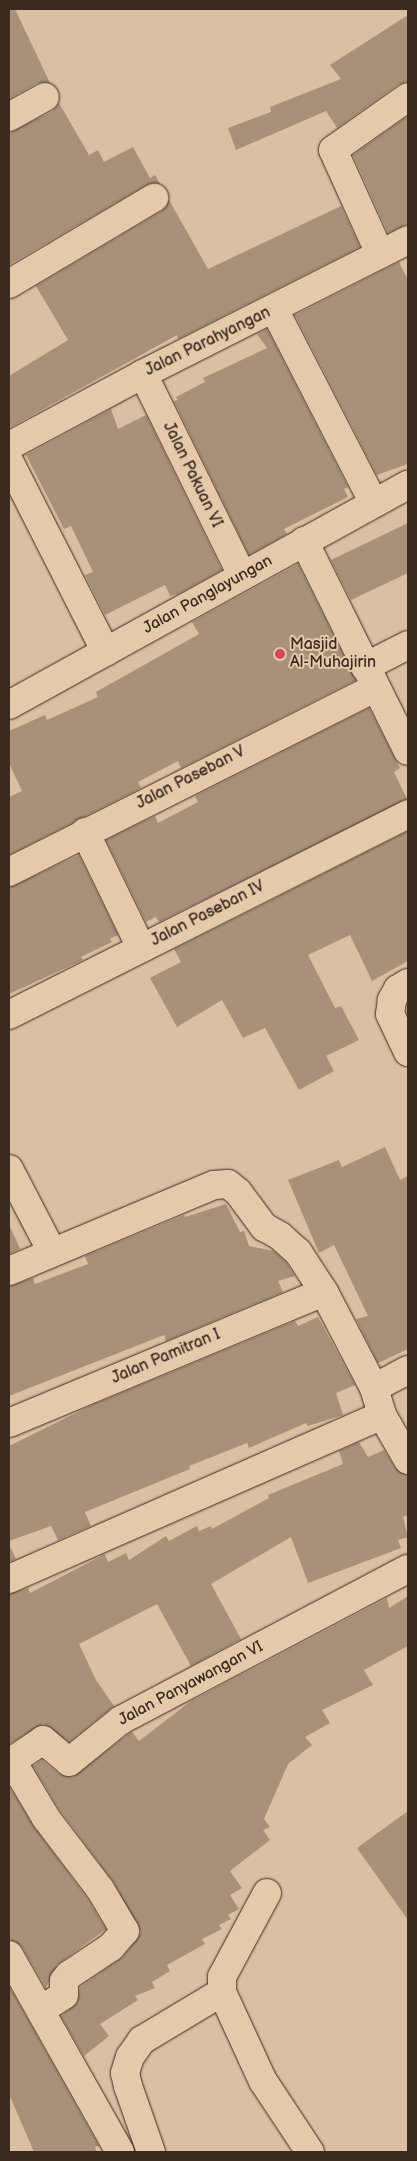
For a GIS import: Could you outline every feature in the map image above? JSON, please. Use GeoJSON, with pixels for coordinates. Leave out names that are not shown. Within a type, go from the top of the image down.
{"type":"FeatureCollection","features":[{"type":"Feature","properties":{"kind":"street"},"geometry":{"type":"LineString","coordinates":[[9,117],[45,97]]}},
{"type":"Feature","properties":{"kind":"street"},"geometry":{"type":"LineString","coordinates":[[380,254],[333,150],[408,97]]}},
{"type":"Feature","properties":{"kind":"street"},"geometry":{"type":"LineString","coordinates":[[9,284],[154,198]]}},
{"type":"Feature","properties":{"kind":"street","name":"Jalan Parahyangan"},"geometry":{"type":"LineString","coordinates":[[9,446],[143,374],[408,240]]}},
{"type":"Feature","properties":{"kind":"street"},"geometry":{"type":"LineString","coordinates":[[274,309],[373,502]]}},
{"type":"Feature","properties":{"kind":"street","name":"Jalan Pakuan VI"},"geometry":{"type":"LineString","coordinates":[[143,374],[242,575]]}},
{"type":"Feature","properties":{"kind":"street"},"geometry":{"type":"LineString","coordinates":[[9,461],[106,652]]}},
{"type":"Feature","properties":{"kind":"street","name":"Jalan Panglayungan"},"geometry":{"type":"LineString","coordinates":[[9,706],[373,502],[408,485]]}},
{"type":"Feature","properties":{"kind":"street"},"geometry":{"type":"LineString","coordinates":[[304,541],[370,678],[408,751]]}},
{"type":"Feature","properties":{"kind":"street","name":"Jalan Paseban V"},"geometry":{"type":"LineString","coordinates":[[9,872],[370,678],[408,645]]}},
{"type":"Feature","properties":{"kind":"street","name":"Jalan Paseban IV"},"geometry":{"type":"LineString","coordinates":[[9,1015],[408,814]]}},
{"type":"Feature","properties":{"kind":"street"},"geometry":{"type":"LineString","coordinates":[[85,832],[141,948]]}},
{"type":"Feature","properties":{"kind":"street"},"geometry":{"type":"LineString","coordinates":[[408,983],[398,988],[392,1000],[390,1014],[408,1052]]}},
{"type":"Feature","properties":{"kind":"street"},"geometry":{"type":"LineString","coordinates":[[9,1169],[52,1252]]}},
{"type":"Feature","properties":{"kind":"street"},"geometry":{"type":"LineString","coordinates":[[9,1271],[214,1185],[228,1184],[238,1192],[264,1227],[280,1236],[298,1252],[324,1292],[374,1388],[382,1415],[408,1460]]}},
{"type":"Feature","properties":{"kind":"street","name":"Jalan Pamitran I"},"geometry":{"type":"LineString","coordinates":[[9,1423],[324,1292]]}},
{"type":"Feature","properties":{"kind":"street"},"geometry":{"type":"LineString","coordinates":[[374,1388],[408,1370]]}},
{"type":"Feature","properties":{"kind":"street"},"geometry":{"type":"LineString","coordinates":[[9,1579],[382,1415]]}},
{"type":"Feature","properties":{"kind":"street","name":"Jalan Panyawangan VI"},"geometry":{"type":"LineString","coordinates":[[41,2010],[64,1995],[64,1981],[69,1975],[111,1947],[125,1931],[100,1889],[46,1818],[12,1761],[43,1740],[69,1762],[121,1720],[408,1569]]}},
{"type":"Feature","properties":{"kind":"street"},"geometry":{"type":"LineString","coordinates":[[266,1893],[222,1977],[222,1992],[263,2081],[310,2152]]}},
{"type":"Feature","properties":{"kind":"street"},"geometry":{"type":"LineString","coordinates":[[9,1955],[120,2152]]}},
{"type":"Feature","properties":{"kind":"street"},"geometry":{"type":"LineString","coordinates":[[151,2152],[125,2073],[130,2057],[142,2040],[222,1992]]}},
{"type":"Feature","properties":{"kind":"building"},"geometry":{"type":"Polygon","coordinates":[[[9,9],[15,9],[50,83],[37,83],[9,99],[9,9]]]}},
{"type":"Feature","properties":{"kind":"building"},"geometry":{"type":"Polygon","coordinates":[[[408,15],[408,82],[399,84],[337,128],[326,111],[236,150],[228,128],[271,112],[270,107],[341,79],[330,65],[408,15]]]}},
{"type":"Feature","properties":{"kind":"building"},"geometry":{"type":"Polygon","coordinates":[[[59,103],[89,155],[98,150],[104,162],[133,147],[150,178],[155,175],[160,184],[146,185],[9,265],[9,133],[53,111],[59,103]]]}},
{"type":"Feature","properties":{"kind":"building"},"geometry":{"type":"Polygon","coordinates":[[[408,116],[408,224],[388,233],[353,155],[408,116]]]}},
{"type":"Feature","properties":{"kind":"building"},"geometry":{"type":"Polygon","coordinates":[[[169,200],[208,269],[341,206],[360,247],[178,339],[177,335],[9,428],[9,376],[68,340],[36,286],[162,211],[169,200]]]}},
{"type":"Feature","properties":{"kind":"building"},"geometry":{"type":"Polygon","coordinates":[[[399,262],[408,280],[408,464],[377,475],[295,315],[399,262]]]}},
{"type":"Feature","properties":{"kind":"building"},"geometry":{"type":"Polygon","coordinates":[[[267,329],[348,487],[344,489],[348,497],[284,529],[287,534],[249,555],[174,401],[178,400],[176,397],[205,382],[203,378],[267,348],[257,334],[267,329]]]}},
{"type":"Feature","properties":{"kind":"building"},"geometry":{"type":"Polygon","coordinates":[[[111,409],[118,429],[146,415],[222,570],[178,594],[170,596],[165,585],[105,615],[85,575],[93,572],[71,526],[64,529],[26,455],[111,409]]]}},
{"type":"Feature","properties":{"kind":"building"},"geometry":{"type":"Polygon","coordinates":[[[408,523],[408,573],[351,600],[331,560],[408,523]]]}},
{"type":"Feature","properties":{"kind":"building"},"geometry":{"type":"Polygon","coordinates":[[[298,564],[356,680],[181,768],[178,761],[138,782],[141,788],[9,855],[9,797],[22,791],[9,763],[9,731],[45,715],[47,720],[98,697],[96,692],[199,634],[192,622],[298,564]]]}},
{"type":"Feature","properties":{"kind":"building"},"geometry":{"type":"Polygon","coordinates":[[[369,708],[400,768],[394,772],[407,799],[159,922],[156,917],[146,922],[106,840],[155,816],[158,823],[198,802],[195,796],[369,708]]]}},
{"type":"Feature","properties":{"kind":"building"},"geometry":{"type":"Polygon","coordinates":[[[408,831],[408,961],[372,981],[350,935],[308,955],[335,1008],[341,1006],[359,1040],[326,1056],[334,1071],[299,1090],[265,1028],[243,1038],[222,1000],[177,1027],[150,978],[181,962],[174,949],[408,831]]]}},
{"type":"Feature","properties":{"kind":"building"},"geometry":{"type":"Polygon","coordinates":[[[79,855],[118,935],[110,939],[112,942],[81,957],[83,960],[9,994],[9,888],[79,855]]]}},
{"type":"Feature","properties":{"kind":"building"},"geometry":{"type":"Polygon","coordinates":[[[385,1147],[400,1180],[408,1176],[408,1349],[378,1363],[356,1319],[368,1316],[334,1245],[319,1253],[288,1180],[339,1160],[342,1167],[385,1147]]]}},
{"type":"Feature","properties":{"kind":"building"},"geometry":{"type":"Polygon","coordinates":[[[226,1204],[240,1232],[244,1231],[249,1246],[274,1251],[286,1262],[295,1276],[278,1281],[283,1292],[166,1341],[164,1335],[9,1396],[9,1286],[33,1278],[35,1284],[88,1264],[85,1256],[184,1215],[185,1217],[226,1204]]]}},
{"type":"Feature","properties":{"kind":"building"},"geometry":{"type":"Polygon","coordinates":[[[9,1224],[20,1249],[9,1254],[9,1224]]]}},
{"type":"Feature","properties":{"kind":"building"},"geometry":{"type":"Polygon","coordinates":[[[318,1317],[355,1385],[336,1393],[343,1415],[308,1426],[306,1423],[249,1448],[247,1443],[189,1466],[190,1469],[85,1512],[91,1526],[58,1540],[51,1526],[9,1541],[9,1446],[92,1405],[295,1321],[298,1326],[318,1317]]]}},
{"type":"Feature","properties":{"kind":"building"},"geometry":{"type":"Polygon","coordinates":[[[359,1442],[368,1457],[384,1450],[395,1468],[408,1476],[408,1515],[403,1517],[408,1537],[398,1540],[401,1548],[308,1583],[291,1537],[211,1584],[241,1639],[191,1666],[157,1604],[79,1644],[96,1680],[114,1706],[69,1742],[43,1724],[9,1744],[9,1594],[28,1588],[30,1593],[105,1554],[108,1562],[126,1553],[129,1560],[166,1536],[169,1541],[197,1526],[199,1531],[211,1526],[212,1529],[269,1498],[268,1495],[343,1464],[339,1451],[359,1442]]]}},
{"type":"Feature","properties":{"kind":"building"},"geometry":{"type":"Polygon","coordinates":[[[9,1544],[16,1559],[9,1562],[9,1544]]]}},
{"type":"Feature","properties":{"kind":"building"},"geometry":{"type":"Polygon","coordinates":[[[408,1596],[408,1646],[364,1670],[373,1685],[322,1710],[330,1723],[305,1737],[312,1745],[288,1764],[264,1819],[270,1827],[263,1830],[270,1840],[230,1871],[242,1888],[230,1895],[239,1909],[228,1915],[231,1919],[219,1925],[222,1929],[202,1939],[205,1944],[167,1965],[170,1971],[152,1982],[155,1988],[135,1996],[138,2000],[100,2024],[109,2036],[84,2056],[61,2016],[77,2003],[80,1987],[123,1957],[141,1932],[113,1881],[59,1809],[33,1766],[42,1760],[59,1774],[73,1777],[130,1733],[132,1732],[139,1741],[191,1701],[387,1598],[389,1608],[408,1596]]]}},
{"type":"Feature","properties":{"kind":"building"},"geometry":{"type":"Polygon","coordinates":[[[9,1786],[34,1827],[87,1898],[106,1929],[57,1965],[46,1988],[22,1947],[9,1939],[9,1786]]]}},
{"type":"Feature","properties":{"kind":"building"},"geometry":{"type":"Polygon","coordinates":[[[408,1811],[408,1920],[357,1848],[408,1811]]]}},
{"type":"Feature","properties":{"kind":"building"},"geometry":{"type":"Polygon","coordinates":[[[9,1986],[99,2146],[95,2147],[97,2152],[34,2152],[9,2094],[9,1986]]]}},
{"type":"Feature","properties":{"kind":"place","name":"Masjid Al-Muhajirin"},"geometry":{"type":"Point","coordinates":[280,654]}}]}
